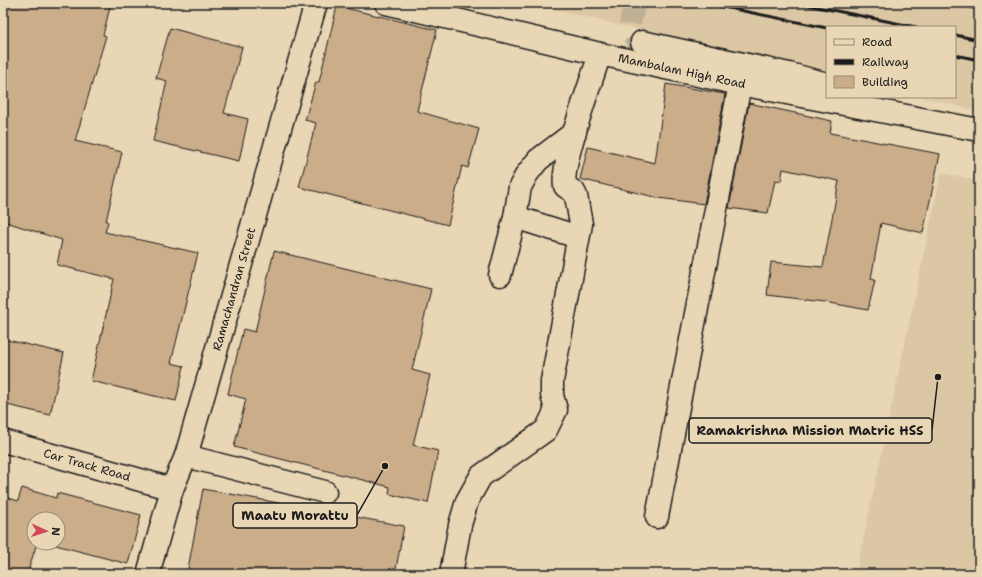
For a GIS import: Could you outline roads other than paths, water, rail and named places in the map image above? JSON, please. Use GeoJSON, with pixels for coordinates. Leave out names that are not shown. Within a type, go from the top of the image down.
{"type":"FeatureCollection","features":[{"type":"Feature","properties":{"kind":"street","name":"Ramachandran Street"},"geometry":{"type":"LineString","coordinates":[[148,574],[172,489],[186,456],[316,3]]}},
{"type":"Feature","properties":{"kind":"street","name":"Mambalam High Road"},"geometry":{"type":"LineString","coordinates":[[386,3],[600,54],[740,84],[826,97]]}},
{"type":"Feature","properties":{"kind":"street"},"geometry":{"type":"LineString","coordinates":[[642,42],[789,74],[826,84]]}},
{"type":"Feature","properties":{"kind":"street"},"geometry":{"type":"LineString","coordinates":[[451,574],[460,525],[467,501],[481,476],[546,430],[556,410],[552,394],[552,382],[581,224],[576,196],[574,192],[565,186],[564,181],[566,164],[600,54]]}},
{"type":"Feature","properties":{"kind":"street"},"geometry":{"type":"LineString","coordinates":[[657,517],[740,84]]}},
{"type":"Feature","properties":{"kind":"street","name":"Mambalam High Road"},"geometry":{"type":"LineString","coordinates":[[830,98],[856,102],[979,130]]}},
{"type":"Feature","properties":{"kind":"street"},"geometry":{"type":"LineString","coordinates":[[500,276],[515,217],[520,187],[527,174],[538,160],[575,132]]}},
{"type":"Feature","properties":{"kind":"street"},"geometry":{"type":"LineString","coordinates":[[515,217],[578,237]]}},
{"type":"Feature","properties":{"kind":"street","name":"Car Track Road"},"geometry":{"type":"LineString","coordinates":[[3,441],[172,489]]}},
{"type":"Feature","properties":{"kind":"street"},"geometry":{"type":"LineString","coordinates":[[186,456],[325,492]]}},
{"type":"Feature","properties":{"kind":"tunnel"},"geometry":{"type":"LineString","coordinates":[[635,3],[630,26],[633,35],[636,39],[642,42]]}},
{"type":"Feature","properties":{"kind":"railway"},"geometry":{"type":"LineString","coordinates":[[704,3],[826,28]]}},
{"type":"Feature","properties":{"kind":"railway"},"geometry":{"type":"LineString","coordinates":[[797,3],[911,26]]}},
{"type":"Feature","properties":{"kind":"railway"},"geometry":{"type":"LineString","coordinates":[[949,3],[979,9]]}},
{"type":"Feature","properties":{"kind":"railway"},"geometry":{"type":"LineString","coordinates":[[956,35],[979,40]]}},
{"type":"Feature","properties":{"kind":"railway"},"geometry":{"type":"LineString","coordinates":[[956,55],[979,60]]}},
{"type":"Feature","properties":{"kind":"place","name":"Ramakrishna Mission Matric HSS"},"geometry":{"type":"Point","coordinates":[938,377]}},
{"type":"Feature","properties":{"kind":"place","name":"Maatu Morattu"},"geometry":{"type":"Point","coordinates":[385,466]}}]}
